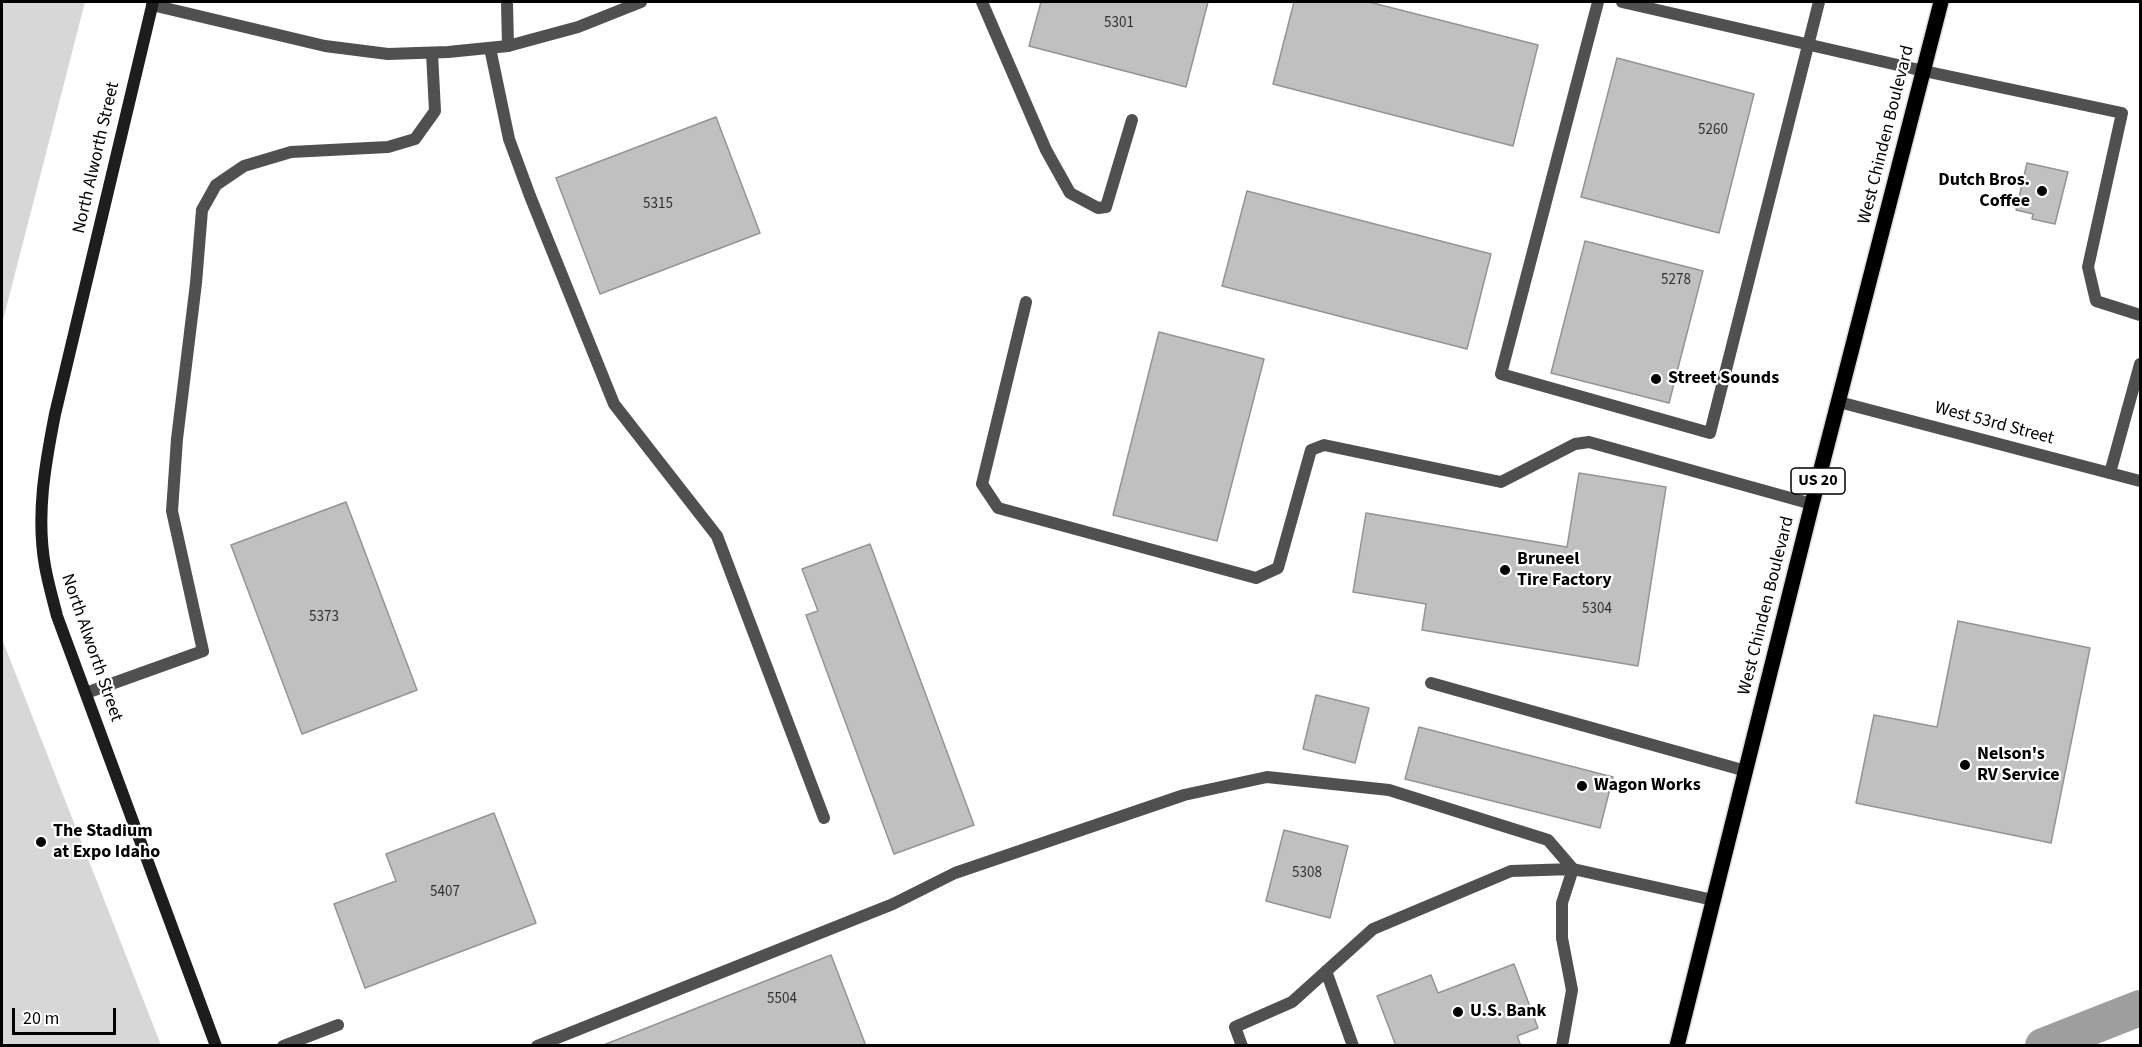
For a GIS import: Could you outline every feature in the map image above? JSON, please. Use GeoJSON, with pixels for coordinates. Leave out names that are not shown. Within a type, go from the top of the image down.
{"type":"FeatureCollection","features":[{"type":"Feature","properties":{"kind":"main road","name":"West Chinden Boulevard"},"geometry":{"type":"LineString","coordinates":[[1677,1046],[1812,504],[1941,2]]}},
{"type":"Feature","properties":{"kind":"street"},"geometry":{"type":"LineString","coordinates":[[507,2],[508,46]]}},
{"type":"Feature","properties":{"kind":"street"},"geometry":{"type":"LineString","coordinates":[[153,3],[325,46],[388,54],[432,53],[508,46],[578,27],[641,2]]}},
{"type":"Feature","properties":{"kind":"street"},"geometry":{"type":"LineString","coordinates":[[982,2],[1046,150],[1070,193],[1098,208],[1106,207],[1132,120]]}},
{"type":"Feature","properties":{"kind":"street"},"geometry":{"type":"LineString","coordinates":[[1598,2],[1501,374],[1710,433],[1819,2]]}},
{"type":"Feature","properties":{"kind":"street"},"geometry":{"type":"LineString","coordinates":[[1622,2],[1924,71],[2122,113],[2088,267],[2096,301],[2140,315]]}},
{"type":"Feature","properties":{"kind":"street","name":"North Alworth Street"},"geometry":{"type":"LineString","coordinates":[[153,3],[58,403],[44,469],[41,515],[45,566],[57,616],[216,1046]]}},
{"type":"Feature","properties":{"kind":"street"},"geometry":{"type":"LineString","coordinates":[[490,48],[513,148],[530,196],[614,404],[717,536],[824,818]]}},
{"type":"Feature","properties":{"kind":"street"},"geometry":{"type":"LineString","coordinates":[[86,693],[203,651],[172,511],[177,439],[196,283],[202,210],[216,185],[244,166],[291,152],[388,147],[416,140],[435,111],[432,53]]}},
{"type":"Feature","properties":{"kind":"street"},"geometry":{"type":"LineString","coordinates":[[1026,302],[982,484],[998,508],[1256,578],[1278,568],[1311,450],[1324,445],[1501,482],[1575,444],[1589,442],[1812,504]]}},
{"type":"Feature","properties":{"kind":"street"},"geometry":{"type":"LineString","coordinates":[[2110,473],[2140,364]]}},
{"type":"Feature","properties":{"kind":"street","name":"West 53rd Street"},"geometry":{"type":"LineString","coordinates":[[1839,402],[2140,481]]}},
{"type":"Feature","properties":{"kind":"street"},"geometry":{"type":"LineString","coordinates":[[1431,683],[1746,771]]}},
{"type":"Feature","properties":{"kind":"street"},"geometry":{"type":"LineString","coordinates":[[537,1046],[893,904],[955,873],[1184,795],[1268,777],[1389,790],[1548,840],[1573,869]]}},
{"type":"Feature","properties":{"kind":"street"},"geometry":{"type":"LineString","coordinates":[[1562,1046],[1572,990],[1562,938],[1562,903],[1573,869]]}},
{"type":"Feature","properties":{"kind":"street"},"geometry":{"type":"LineString","coordinates":[[1242,1046],[1235,1027],[1292,1002],[1373,929],[1511,871],[1573,869],[1713,900]]}},
{"type":"Feature","properties":{"kind":"street"},"geometry":{"type":"LineString","coordinates":[[1326,971],[1353,1046]]}},
{"type":"Feature","properties":{"kind":"street"},"geometry":{"type":"LineString","coordinates":[[283,1046],[338,1025]]}},
{"type":"Feature","properties":{"kind":"shaded area"},"geometry":{"type":"Polygon","coordinates":[[[2,2],[85,2],[2,324],[2,2]]]}},
{"type":"Feature","properties":{"kind":"shaded area","name":"The Stadium at Expo Idaho"},"geometry":{"type":"Polygon","coordinates":[[[2,639],[161,1045],[2,1045],[2,639]]]}},
{"type":"Feature","properties":{"kind":"building"},"geometry":{"type":"Polygon","coordinates":[[[1041,2],[1208,2],[1186,87],[1029,46],[1041,2]]]}},
{"type":"Feature","properties":{"kind":"building"},"geometry":{"type":"Polygon","coordinates":[[[1294,2],[1369,2],[1538,45],[1513,146],[1273,84],[1294,2]]]}},
{"type":"Feature","properties":{"kind":"building"},"geometry":{"type":"Polygon","coordinates":[[[1617,58],[1754,94],[1719,233],[1581,197],[1617,58]]]}},
{"type":"Feature","properties":{"kind":"building"},"geometry":{"type":"Polygon","coordinates":[[[716,117],[760,233],[600,294],[556,178],[716,117]]]}},
{"type":"Feature","properties":{"kind":"building","name":"Dutch Bros. Coffee"},"geometry":{"type":"Polygon","coordinates":[[[2027,163],[2068,172],[2055,224],[2032,219],[2033,214],[2016,210],[2027,163]]]}},
{"type":"Feature","properties":{"kind":"building"},"geometry":{"type":"Polygon","coordinates":[[[1247,191],[1491,254],[1467,349],[1222,286],[1247,191]]]}},
{"type":"Feature","properties":{"kind":"building"},"geometry":{"type":"Polygon","coordinates":[[[1585,241],[1703,271],[1669,403],[1551,373],[1585,241]]]}},
{"type":"Feature","properties":{"kind":"building"},"geometry":{"type":"Polygon","coordinates":[[[1159,332],[1264,359],[1217,541],[1113,515],[1159,332]]]}},
{"type":"Feature","properties":{"kind":"building","name":"Bruneel Tire Factory"},"geometry":{"type":"Polygon","coordinates":[[[1579,473],[1666,487],[1638,666],[1422,630],[1426,604],[1353,592],[1366,513],[1567,547],[1579,473]]]}},
{"type":"Feature","properties":{"kind":"building"},"geometry":{"type":"Polygon","coordinates":[[[346,502],[417,690],[302,734],[231,545],[346,502]]]}},
{"type":"Feature","properties":{"kind":"building"},"geometry":{"type":"Polygon","coordinates":[[[870,544],[974,825],[894,854],[806,615],[818,611],[802,569],[870,544]]]}},
{"type":"Feature","properties":{"kind":"building","name":"Nelson's RV Service"},"geometry":{"type":"Polygon","coordinates":[[[1958,621],[2090,648],[2051,843],[1856,803],[1874,715],[1937,727],[1958,621]]]}},
{"type":"Feature","properties":{"kind":"building"},"geometry":{"type":"Polygon","coordinates":[[[1316,695],[1369,708],[1355,763],[1303,749],[1316,695]]]}},
{"type":"Feature","properties":{"kind":"building"},"geometry":{"type":"Polygon","coordinates":[[[1419,727],[1613,777],[1600,828],[1405,779],[1419,727]]]}},
{"type":"Feature","properties":{"kind":"building"},"geometry":{"type":"Polygon","coordinates":[[[494,813],[536,923],[365,988],[334,904],[396,881],[386,854],[494,813]]]}},
{"type":"Feature","properties":{"kind":"building"},"geometry":{"type":"Polygon","coordinates":[[[1284,830],[1348,846],[1330,918],[1266,901],[1284,830]]]}},
{"type":"Feature","properties":{"kind":"building"},"geometry":{"type":"Polygon","coordinates":[[[831,955],[866,1046],[601,1046],[831,955]]]}},
{"type":"Feature","properties":{"kind":"building","name":"U.S. Bank"},"geometry":{"type":"Polygon","coordinates":[[[1514,964],[1538,1028],[1517,1036],[1521,1046],[1396,1046],[1377,996],[1431,975],[1438,993],[1514,964]]]}},
{"type":"Feature","properties":{"kind":"waterway"},"geometry":{"type":"LineString","coordinates":[[2043,1046],[2140,1008]]}},
{"type":"Feature","properties":{"kind":"place","name":"Dutch Bros. Coffee"},"geometry":{"type":"Point","coordinates":[2042,191]}},
{"type":"Feature","properties":{"kind":"place","name":"Street Sounds"},"geometry":{"type":"Point","coordinates":[1656,379]}},
{"type":"Feature","properties":{"kind":"place","name":"Bruneel Tire Factory"},"geometry":{"type":"Point","coordinates":[1505,570]}},
{"type":"Feature","properties":{"kind":"place","name":"Nelson's RV Service"},"geometry":{"type":"Point","coordinates":[1965,765]}},
{"type":"Feature","properties":{"kind":"place","name":"Wagon Works"},"geometry":{"type":"Point","coordinates":[1582,786]}},
{"type":"Feature","properties":{"kind":"place","name":"The Stadium at Expo Idaho"},"geometry":{"type":"Point","coordinates":[41,842]}},
{"type":"Feature","properties":{"kind":"place","name":"U.S. Bank"},"geometry":{"type":"Point","coordinates":[1458,1012]}}]}
